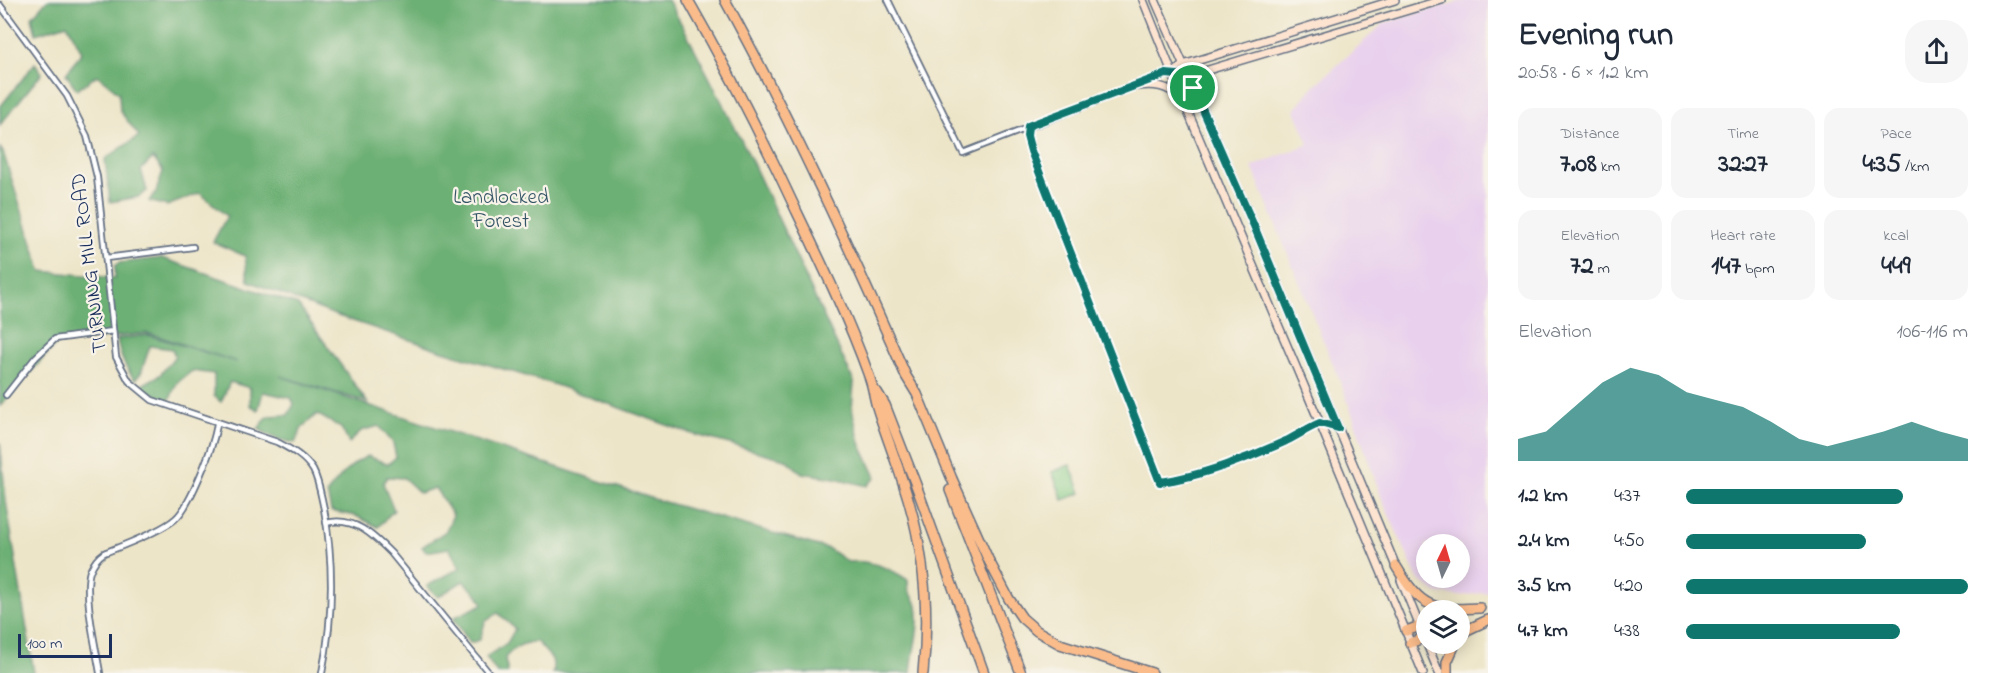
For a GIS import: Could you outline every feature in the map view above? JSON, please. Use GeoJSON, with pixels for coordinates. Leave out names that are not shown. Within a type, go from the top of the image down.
{"type":"FeatureCollection","features":[{"type":"Feature","properties":{"kind":"highway"},"geometry":{"type":"LineString","coordinates":[[688,0],[786,187],[835,293],[870,379],[910,503],[919,544],[926,614],[923,673]]}},
{"type":"Feature","properties":{"kind":"highway"},"geometry":{"type":"LineString","coordinates":[[725,0],[821,186],[906,376],[917,394],[988,559],[1018,613],[1033,628],[1053,641],[1152,673]]}},
{"type":"Feature","properties":{"kind":"highway"},"geometry":{"type":"LineString","coordinates":[[906,376],[912,397],[957,507],[1020,673]]}},
{"type":"Feature","properties":{"kind":"highway"},"geometry":{"type":"LineString","coordinates":[[870,379],[885,405],[908,464],[984,673]]}},
{"type":"Feature","properties":{"kind":"highway"},"geometry":{"type":"LineString","coordinates":[[1396,566],[1413,593],[1427,603],[1448,609],[1484,608]]}},
{"type":"Feature","properties":{"kind":"highway"},"geometry":{"type":"LineString","coordinates":[[1470,627],[1488,620]]}},
{"type":"Feature","properties":{"kind":"highway"},"geometry":{"type":"LineString","coordinates":[[1470,630],[1478,624]]}},
{"type":"Feature","properties":{"kind":"highway"},"geometry":{"type":"LineString","coordinates":[[1406,631],[1416,627]]}},
{"type":"Feature","properties":{"kind":"highway"},"geometry":{"type":"LineString","coordinates":[[1410,643],[1416,642]]}},
{"type":"Feature","properties":{"kind":"highway"},"geometry":{"type":"LineString","coordinates":[[1447,673],[1447,662],[1451,654]]}},
{"type":"Feature","properties":{"kind":"main road"},"geometry":{"type":"LineString","coordinates":[[1143,0],[1423,673]]}},
{"type":"Feature","properties":{"kind":"main road"},"geometry":{"type":"LineString","coordinates":[[1155,0],[1254,226],[1416,610]]}},
{"type":"Feature","properties":{"kind":"main road"},"geometry":{"type":"LineString","coordinates":[[1173,75],[1183,65],[1395,0]]}},
{"type":"Feature","properties":{"kind":"main road"},"geometry":{"type":"LineString","coordinates":[[1173,75],[1188,76],[1442,0]]}},
{"type":"Feature","properties":{"kind":"main road"},"geometry":{"type":"LineString","coordinates":[[1383,2],[1385,16]]}},
{"type":"Feature","properties":{"kind":"main road"},"geometry":{"type":"LineString","coordinates":[[1137,86],[1150,85],[1167,88],[1185,105]]}},
{"type":"Feature","properties":{"kind":"main road"},"geometry":{"type":"LineString","coordinates":[[1320,423],[1338,428]]}},
{"type":"Feature","properties":{"kind":"main road"},"geometry":{"type":"LineString","coordinates":[[1432,654],[1439,673]]}},
{"type":"Feature","properties":{"kind":"street"},"geometry":{"type":"LineString","coordinates":[[888,0],[963,153],[1166,74],[1173,75]]}},
{"type":"Feature","properties":{"kind":"street","name":"TURNING MILL ROAD"},"geometry":{"type":"LineString","coordinates":[[0,5],[62,90],[81,122],[95,164],[116,357],[121,368],[138,390],[152,400],[277,442],[304,459],[313,470],[326,523],[331,573],[331,602],[322,673]]}},
{"type":"Feature","properties":{"kind":"street"},"geometry":{"type":"LineString","coordinates":[[1028,126],[1027,136],[1031,151],[1160,482],[1220,466],[1264,451],[1320,423]]}},
{"type":"Feature","properties":{"kind":"street"},"geometry":{"type":"LineString","coordinates":[[106,258],[193,247]]}},
{"type":"Feature","properties":{"kind":"street"},"geometry":{"type":"LineString","coordinates":[[6,395],[35,358],[55,339],[113,331]]}},
{"type":"Feature","properties":{"kind":"street"},"geometry":{"type":"LineString","coordinates":[[100,673],[89,600],[90,571],[104,553],[170,524],[180,515],[211,451],[217,423]]}},
{"type":"Feature","properties":{"kind":"street"},"geometry":{"type":"LineString","coordinates":[[326,523],[339,522],[356,525],[377,539],[489,673]]}},
{"type":"Feature","properties":{"kind":"shaded area"},"geometry":{"type":"Polygon","coordinates":[[[1464,0],[1488,0],[1488,592],[1460,596],[1436,593],[1430,588],[1470,588],[1470,534],[1416,534],[1416,575],[1383,502],[1344,391],[1252,167],[1309,144],[1295,110],[1311,89],[1384,23],[1464,0]]]}},
{"type":"Feature","properties":{"kind":"green space","name":"Landlocked Forest"},"geometry":{"type":"Polygon","coordinates":[[[47,0],[668,0],[750,157],[854,382],[852,409],[860,443],[876,477],[867,486],[802,473],[785,459],[689,433],[556,385],[335,315],[248,281],[245,256],[213,242],[227,216],[200,193],[167,206],[149,201],[156,192],[163,171],[153,158],[141,170],[147,191],[138,197],[110,202],[105,159],[139,136],[120,111],[119,93],[97,75],[77,90],[66,74],[82,52],[67,24],[36,34],[32,17],[47,0]]]}},
{"type":"Feature","properties":{"kind":"green space"},"geometry":{"type":"Polygon","coordinates":[[[35,63],[42,73],[0,125],[0,107],[35,63]]]}},
{"type":"Feature","properties":{"kind":"green space"},"geometry":{"type":"Polygon","coordinates":[[[0,148],[41,271],[115,278],[115,266],[118,263],[162,258],[298,305],[367,402],[280,376],[654,499],[829,549],[848,562],[872,563],[887,568],[908,580],[910,592],[917,606],[918,623],[911,673],[552,673],[554,670],[552,659],[537,642],[523,644],[512,651],[505,658],[508,673],[497,673],[486,657],[507,643],[515,629],[498,613],[485,622],[480,640],[470,643],[453,618],[483,604],[478,595],[463,581],[438,597],[427,586],[460,568],[449,548],[426,552],[422,547],[446,531],[453,515],[435,488],[420,493],[404,478],[387,477],[383,483],[394,510],[378,527],[356,516],[331,511],[327,493],[350,467],[368,456],[388,464],[396,457],[393,443],[379,426],[361,431],[349,443],[341,428],[317,414],[302,428],[295,443],[277,439],[258,429],[268,416],[288,415],[294,404],[291,398],[263,392],[258,410],[250,405],[250,388],[230,382],[221,402],[214,396],[214,374],[192,371],[177,383],[169,401],[146,390],[142,385],[160,375],[175,356],[172,349],[150,346],[141,373],[135,380],[123,361],[117,339],[148,335],[237,362],[148,333],[57,343],[0,406],[0,148]]]}},
{"type":"Feature","properties":{"kind":"green space"},"geometry":{"type":"Polygon","coordinates":[[[0,442],[6,501],[34,673],[0,673],[0,442]]]}},
{"type":"Feature","properties":{"kind":"green space"},"geometry":{"type":"Polygon","coordinates":[[[1070,465],[1081,493],[1063,500],[1052,472],[1070,465]]]}},
{"type":"Feature","properties":{"kind":"route"},"geometry":{"type":"LineString","coordinates":[[1166,74],[1188,76],[1193,88],[1254,226],[1338,428],[1320,423],[1264,451],[1220,466],[1160,482],[1027,136],[1028,126],[1166,74]]}}]}
